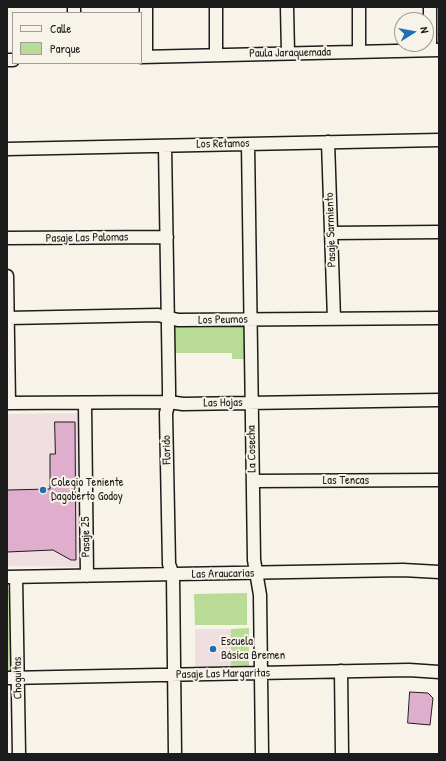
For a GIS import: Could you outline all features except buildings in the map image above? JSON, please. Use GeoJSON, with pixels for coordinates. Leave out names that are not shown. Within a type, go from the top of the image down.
{"type":"FeatureCollection","features":[{"type":"Feature","properties":{"kind":"street"},"geometry":{"type":"LineString","coordinates":[[144,57],[146,7]]}},
{"type":"Feature","properties":{"kind":"street"},"geometry":{"type":"LineString","coordinates":[[216,7],[216,55]]}},
{"type":"Feature","properties":{"kind":"street"},"geometry":{"type":"LineString","coordinates":[[287,7],[288,53]]}},
{"type":"Feature","properties":{"kind":"street"},"geometry":{"type":"LineString","coordinates":[[358,52],[359,7]]}},
{"type":"Feature","properties":{"kind":"street","name":"Paula Jaraquemada"},"geometry":{"type":"LineString","coordinates":[[144,57],[394,51]]}},
{"type":"Feature","properties":{"kind":"street","name":"Los Retamos"},"geometry":{"type":"LineString","coordinates":[[7,148],[439,140]]}},
{"type":"Feature","properties":{"kind":"street","name":"Pasaje Sarmiento"},"geometry":{"type":"LineString","coordinates":[[328,142],[334,319]]}},
{"type":"Feature","properties":{"kind":"street","name":"La Cosecha"},"geometry":{"type":"LineString","coordinates":[[248,144],[254,560],[260,595],[262,754]]}},
{"type":"Feature","properties":{"kind":"street","name":"Florido"},"geometry":{"type":"LineString","coordinates":[[165,146],[169,402],[166,412],[169,564],[173,575],[175,754]]}},
{"type":"Feature","properties":{"kind":"street"},"geometry":{"type":"LineString","coordinates":[[331,233],[439,232]]}},
{"type":"Feature","properties":{"kind":"street","name":"Pasaje Las Palomas"},"geometry":{"type":"LineString","coordinates":[[7,238],[167,237]]}},
{"type":"Feature","properties":{"kind":"street"},"geometry":{"type":"LineString","coordinates":[[7,276],[8,403]]}},
{"type":"Feature","properties":{"kind":"street","name":"Los Peumos"},"geometry":{"type":"LineString","coordinates":[[8,318],[158,315],[178,320],[439,318]]}},
{"type":"Feature","properties":{"kind":"street","name":"Las Hojas"},"geometry":{"type":"LineString","coordinates":[[8,403],[169,402],[183,404],[439,400]]}},
{"type":"Feature","properties":{"kind":"street","name":"Pasaje 25"},"geometry":{"type":"LineString","coordinates":[[85,403],[87,576]]}},
{"type":"Feature","properties":{"kind":"street","name":"Las Tencas"},"geometry":{"type":"LineString","coordinates":[[253,481],[439,480]]}},
{"type":"Feature","properties":{"kind":"street","name":"Las Araucarias"},"geometry":{"type":"LineString","coordinates":[[12,577],[403,570],[439,572]]}},
{"type":"Feature","properties":{"kind":"street","name":"Choguitas"},"geometry":{"type":"LineString","coordinates":[[12,577],[12,678],[19,754]]}},
{"type":"Feature","properties":{"kind":"street","name":"Pasaje Las Margaritas"},"geometry":{"type":"LineString","coordinates":[[12,678],[409,670],[439,672]]}},
{"type":"Feature","properties":{"kind":"street"},"geometry":{"type":"LineString","coordinates":[[341,671],[342,754]]}},
{"type":"Feature","properties":{"kind":"shaded area","name":"Colegio Teniente Dagoberto Godoy"},"geometry":{"type":"Polygon","coordinates":[[[78,413],[79,567],[7,566],[7,414],[78,413]]]}},
{"type":"Feature","properties":{"kind":"shaded area","name":"Escuela Básica Bremen"},"geometry":{"type":"Polygon","coordinates":[[[195,629],[231,629],[231,670],[195,670],[195,629]]]}},
{"type":"Feature","properties":{"kind":"green space"},"geometry":{"type":"Polygon","coordinates":[[[246,325],[247,359],[232,359],[232,353],[175,353],[175,326],[246,325]]]}},
{"type":"Feature","properties":{"kind":"green space"},"geometry":{"type":"Polygon","coordinates":[[[7,590],[10,590],[11,673],[7,673],[7,590]]]}},
{"type":"Feature","properties":{"kind":"green space"},"geometry":{"type":"Polygon","coordinates":[[[247,593],[247,625],[195,625],[194,594],[247,593]]]}},
{"type":"Feature","properties":{"kind":"green space"},"geometry":{"type":"Polygon","coordinates":[[[249,628],[249,670],[231,670],[231,629],[249,628]]]}},
{"type":"Feature","properties":{"kind":"place","name":"Colegio Teniente Dagoberto Godoy"},"geometry":{"type":"Point","coordinates":[43,490]}},
{"type":"Feature","properties":{"kind":"place","name":"Escuela Básica Bremen"},"geometry":{"type":"Point","coordinates":[213,649]}}]}
